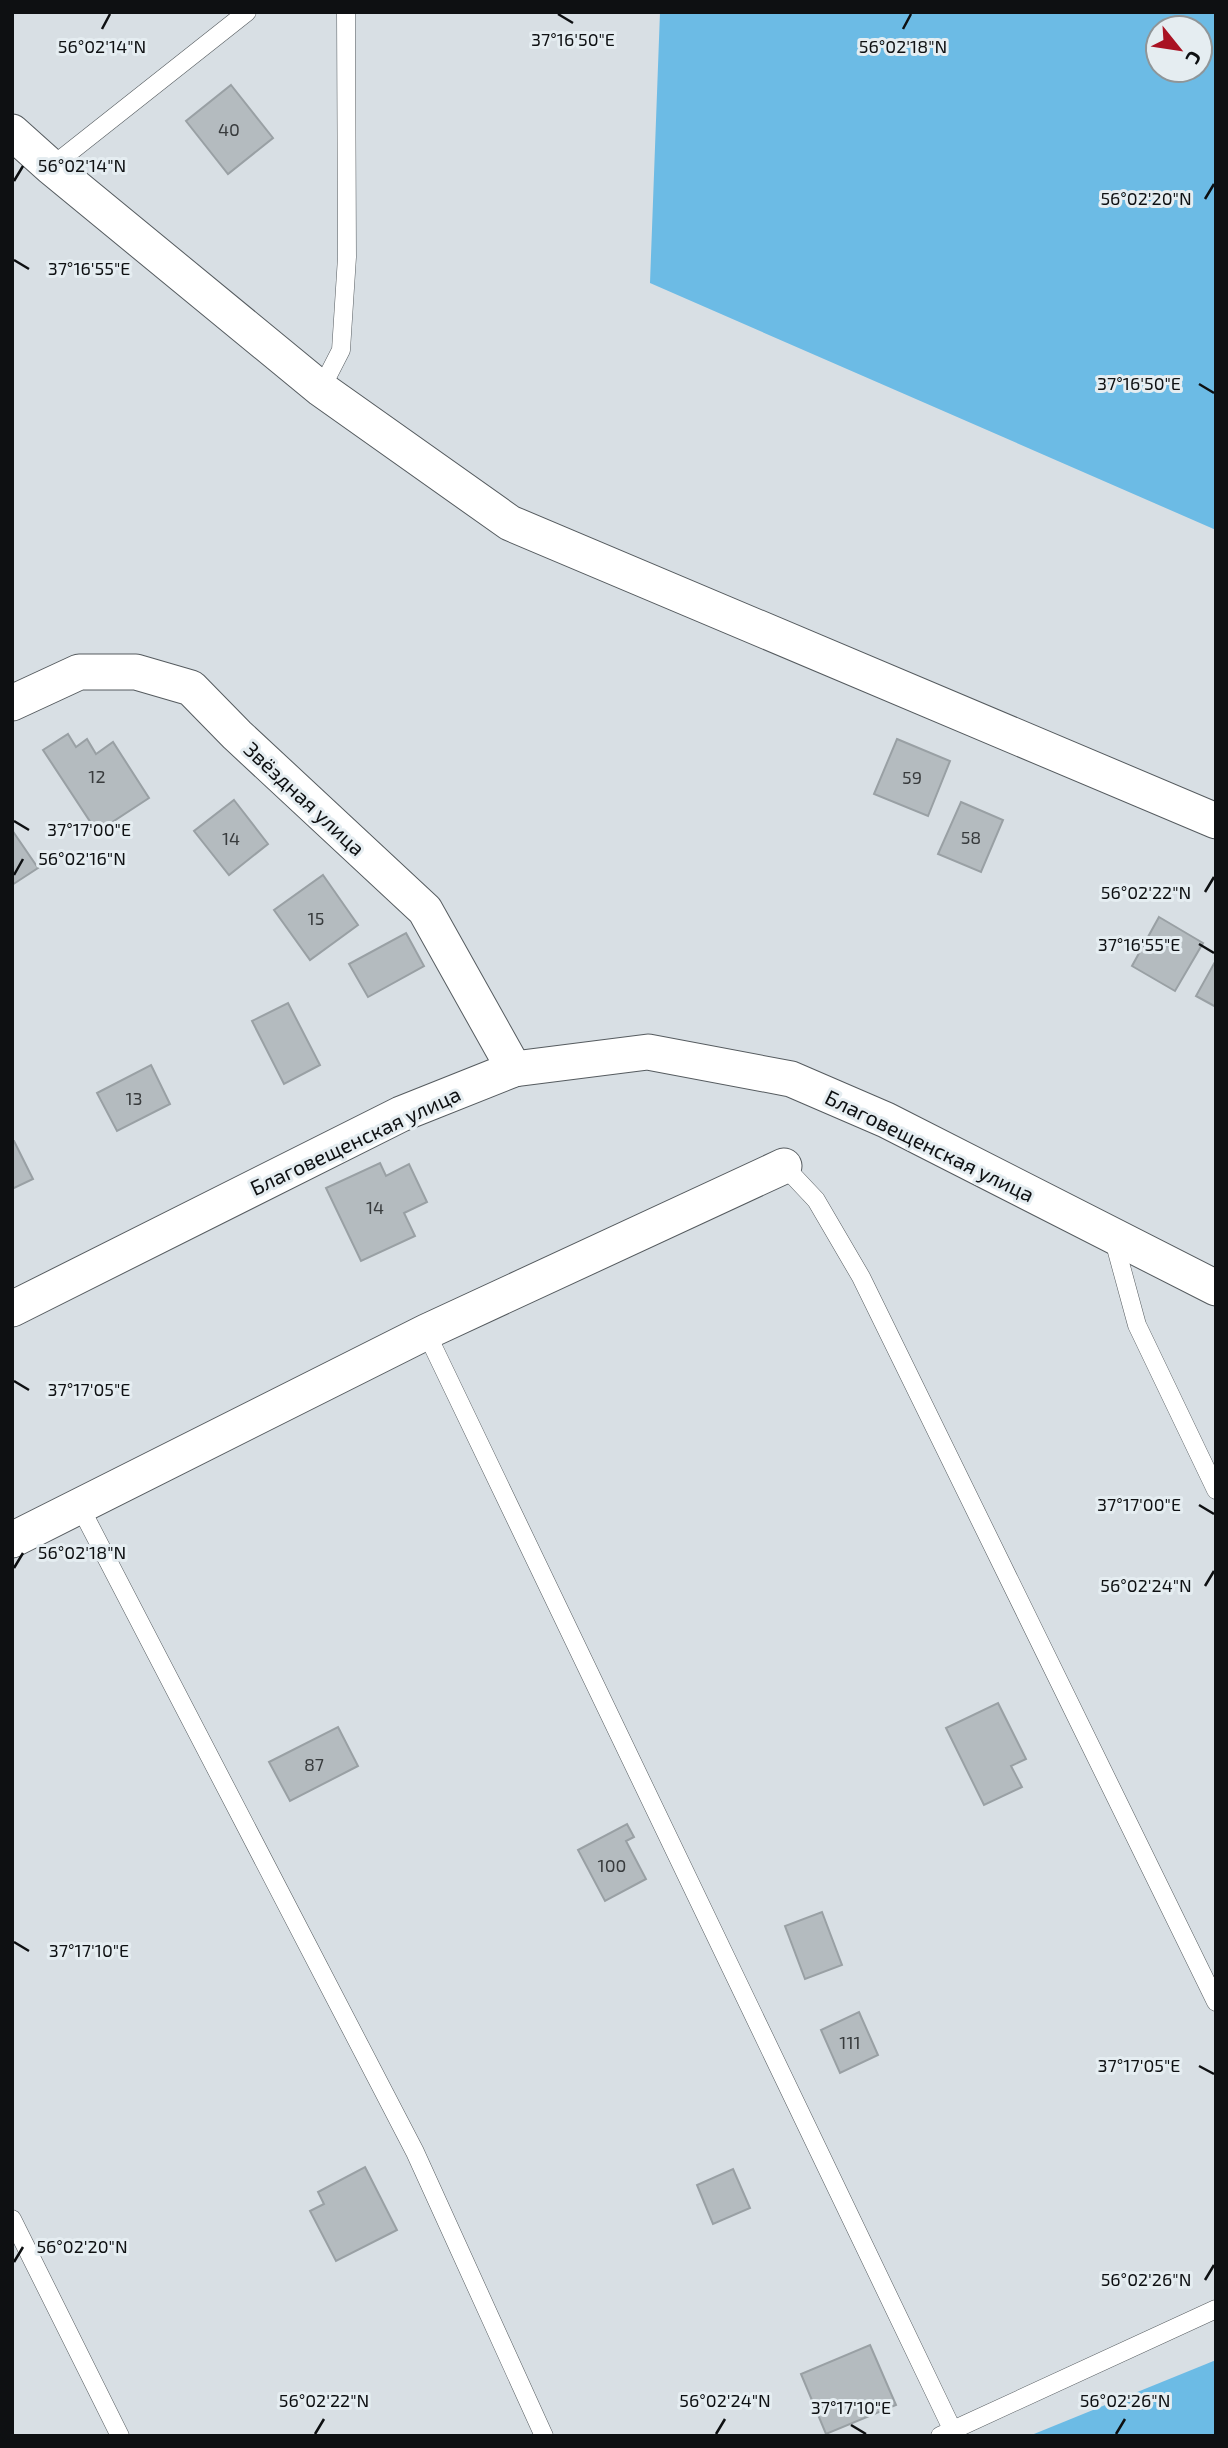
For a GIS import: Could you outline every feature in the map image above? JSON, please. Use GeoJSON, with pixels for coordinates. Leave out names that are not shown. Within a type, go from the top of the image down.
{"type":"FeatureCollection","features":[{"type":"Feature","properties":{"kind":"street"},"geometry":{"type":"LineString","coordinates":[[12,132],[321,389],[510,523],[1216,821]]}},
{"type":"Feature","properties":{"kind":"street","name":"Звёздная улица"},"geometry":{"type":"LineString","coordinates":[[12,703],[79,672],[136,672],[191,688],[237,735],[425,910],[514,1069]]}},
{"type":"Feature","properties":{"kind":"street","name":"Благовещенская улица"},"geometry":{"type":"LineString","coordinates":[[12,1309],[401,1114],[514,1069],[648,1052],[791,1079],[886,1120],[1216,1287]]}},
{"type":"Feature","properties":{"kind":"street"},"geometry":{"type":"LineString","coordinates":[[12,1540],[426,1332],[784,1166]]}},
{"type":"Feature","properties":{"kind":"lane"},"geometry":{"type":"LineString","coordinates":[[51,167],[247,12]]}},
{"type":"Feature","properties":{"kind":"lane"},"geometry":{"type":"LineString","coordinates":[[321,389],[341,350],[347,257],[346,12]]}},
{"type":"Feature","properties":{"kind":"lane"},"geometry":{"type":"LineString","coordinates":[[784,1166],[816,1200],[861,1277],[1216,2001]]}},
{"type":"Feature","properties":{"kind":"lane"},"geometry":{"type":"LineString","coordinates":[[1113,1237],[1138,1325],[1216,1489]]}},
{"type":"Feature","properties":{"kind":"lane"},"geometry":{"type":"LineString","coordinates":[[426,1332],[946,2433],[1216,2309]]}},
{"type":"Feature","properties":{"kind":"lane"},"geometry":{"type":"LineString","coordinates":[[79,1505],[415,2152],[544,2436]]}},
{"type":"Feature","properties":{"kind":"lane"},"geometry":{"type":"LineString","coordinates":[[12,2218],[120,2436]]}},
{"type":"Feature","properties":{"kind":"shaded area"},"geometry":{"type":"Polygon","coordinates":[[[660,12],[1216,12],[1216,530],[650,283],[660,12]]]}},
{"type":"Feature","properties":{"kind":"shaded area"},"geometry":{"type":"Polygon","coordinates":[[[1216,2360],[1216,2436],[1029,2436],[1216,2360]]]}},
{"type":"Feature","properties":{"kind":"building"},"geometry":{"type":"Polygon","coordinates":[[[231,85],[273,138],[228,174],[186,121],[231,85]]]}},
{"type":"Feature","properties":{"kind":"building"},"geometry":{"type":"Polygon","coordinates":[[[68,734],[76,747],[87,739],[96,754],[113,742],[149,798],[97,832],[43,750],[68,734]]]}},
{"type":"Feature","properties":{"kind":"building"},"geometry":{"type":"Polygon","coordinates":[[[897,739],[950,761],[928,816],[874,794],[897,739]]]}},
{"type":"Feature","properties":{"kind":"building"},"geometry":{"type":"Polygon","coordinates":[[[234,800],[268,844],[229,875],[194,831],[234,800]]]}},
{"type":"Feature","properties":{"kind":"building"},"geometry":{"type":"Polygon","coordinates":[[[961,802],[1003,820],[981,872],[938,854],[961,802]]]}},
{"type":"Feature","properties":{"kind":"building"},"geometry":{"type":"Polygon","coordinates":[[[12,830],[38,868],[12,885],[12,830]]]}},
{"type":"Feature","properties":{"kind":"building"},"geometry":{"type":"Polygon","coordinates":[[[323,875],[358,925],[310,960],[274,910],[323,875]]]}},
{"type":"Feature","properties":{"kind":"building"},"geometry":{"type":"Polygon","coordinates":[[[1159,917],[1203,943],[1175,991],[1132,966],[1159,917]]]}},
{"type":"Feature","properties":{"kind":"building"},"geometry":{"type":"Polygon","coordinates":[[[406,933],[424,966],[368,997],[349,964],[406,933]]]}},
{"type":"Feature","properties":{"kind":"building"},"geometry":{"type":"Polygon","coordinates":[[[1216,960],[1216,1007],[1196,996],[1216,960]]]}},
{"type":"Feature","properties":{"kind":"building"},"geometry":{"type":"Polygon","coordinates":[[[288,1003],[320,1065],[284,1084],[252,1021],[288,1003]]]}},
{"type":"Feature","properties":{"kind":"building"},"geometry":{"type":"Polygon","coordinates":[[[151,1065],[170,1104],[117,1131],[97,1093],[151,1065]]]}},
{"type":"Feature","properties":{"kind":"building"},"geometry":{"type":"Polygon","coordinates":[[[12,1141],[33,1179],[12,1189],[12,1141]]]}},
{"type":"Feature","properties":{"kind":"building"},"geometry":{"type":"Polygon","coordinates":[[[380,1163],[386,1176],[409,1164],[427,1202],[404,1213],[415,1236],[361,1261],[326,1188],[380,1163]]]}},
{"type":"Feature","properties":{"kind":"building"},"geometry":{"type":"Polygon","coordinates":[[[998,1703],[1026,1759],[1011,1766],[1022,1787],[984,1805],[946,1728],[998,1703]]]}},
{"type":"Feature","properties":{"kind":"building"},"geometry":{"type":"Polygon","coordinates":[[[338,1727],[358,1766],[290,1801],[269,1762],[338,1727]]]}},
{"type":"Feature","properties":{"kind":"building"},"geometry":{"type":"Polygon","coordinates":[[[627,1824],[634,1837],[626,1841],[646,1879],[605,1901],[578,1850],[627,1824]]]}},
{"type":"Feature","properties":{"kind":"building"},"geometry":{"type":"Polygon","coordinates":[[[822,1912],[842,1965],[805,1979],[785,1926],[822,1912]]]}},
{"type":"Feature","properties":{"kind":"building"},"geometry":{"type":"Polygon","coordinates":[[[859,2012],[878,2055],[840,2073],[821,2030],[859,2012]]]}},
{"type":"Feature","properties":{"kind":"building"},"geometry":{"type":"Polygon","coordinates":[[[365,2167],[397,2230],[336,2261],[310,2211],[324,2204],[318,2192],[365,2167]]]}},
{"type":"Feature","properties":{"kind":"building"},"geometry":{"type":"Polygon","coordinates":[[[733,2169],[750,2208],[713,2224],[697,2185],[733,2169]]]}},
{"type":"Feature","properties":{"kind":"building"},"geometry":{"type":"Polygon","coordinates":[[[870,2345],[896,2405],[826,2434],[801,2374],[870,2345]]]}}]}
